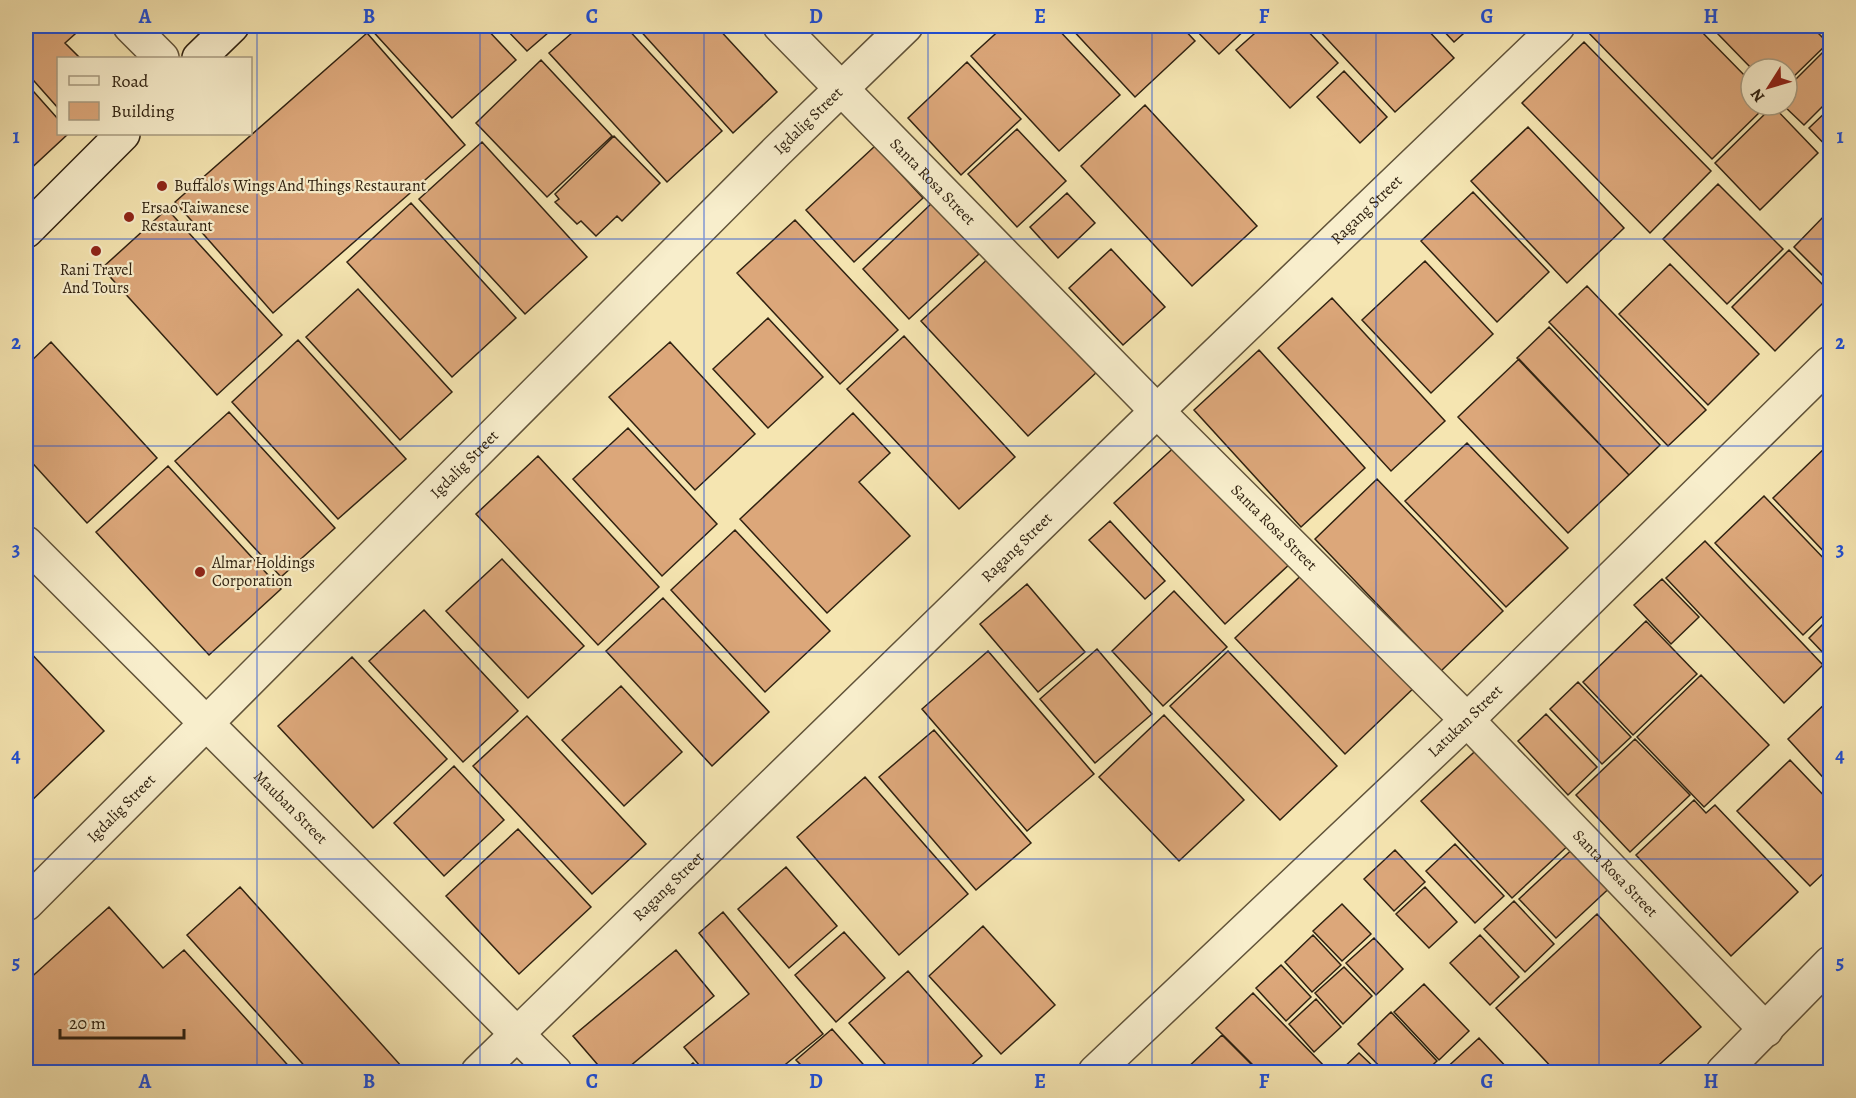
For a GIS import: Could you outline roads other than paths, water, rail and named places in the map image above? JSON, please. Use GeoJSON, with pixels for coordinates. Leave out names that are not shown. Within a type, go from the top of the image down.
{"type":"FeatureCollection","features":[{"type":"Feature","properties":{"kind":"street"},"geometry":{"type":"LineString","coordinates":[[130,26],[161,57]]}},
{"type":"Feature","properties":{"kind":"street"},"geometry":{"type":"LineString","coordinates":[[200,57],[232,26]]}},
{"type":"Feature","properties":{"kind":"street","name":"Santa Rosa Street"},"geometry":{"type":"LineString","coordinates":[[780,26],[1157,411],[1467,720],[1766,1030]]}},
{"type":"Feature","properties":{"kind":"street","name":"Igdalig Street"},"geometry":{"type":"LineString","coordinates":[[26,904],[776,152],[906,26]]}},
{"type":"Feature","properties":{"kind":"street","name":"Ragang Street"},"geometry":{"type":"LineString","coordinates":[[478,1072],[1157,411],[1558,26]]}},
{"type":"Feature","properties":{"kind":"street"},"geometry":{"type":"LineString","coordinates":[[26,231],[122,135]]}},
{"type":"Feature","properties":{"kind":"street","name":"Latukan Street"},"geometry":{"type":"LineString","coordinates":[[1095,1072],[1467,720],[1830,363]]}},
{"type":"Feature","properties":{"kind":"street","name":"Mauban Street"},"geometry":{"type":"LineString","coordinates":[[26,543],[555,1072]]}},
{"type":"Feature","properties":{"kind":"street"},"geometry":{"type":"LineString","coordinates":[[1723,1072],[1830,963]]}},
{"type":"Feature","properties":{"kind":"place","name":"Buffalo's Wings And Things Restaurant"},"geometry":{"type":"Point","coordinates":[162,186]}},
{"type":"Feature","properties":{"kind":"place","name":"Ersao Taiwanese Restaurant"},"geometry":{"type":"Point","coordinates":[129,217]}},
{"type":"Feature","properties":{"kind":"place","name":"Rani Travel And Tours"},"geometry":{"type":"Point","coordinates":[96,251]}},
{"type":"Feature","properties":{"kind":"place","name":"Almar Holdings Corporation"},"geometry":{"type":"Point","coordinates":[200,572]}}]}
